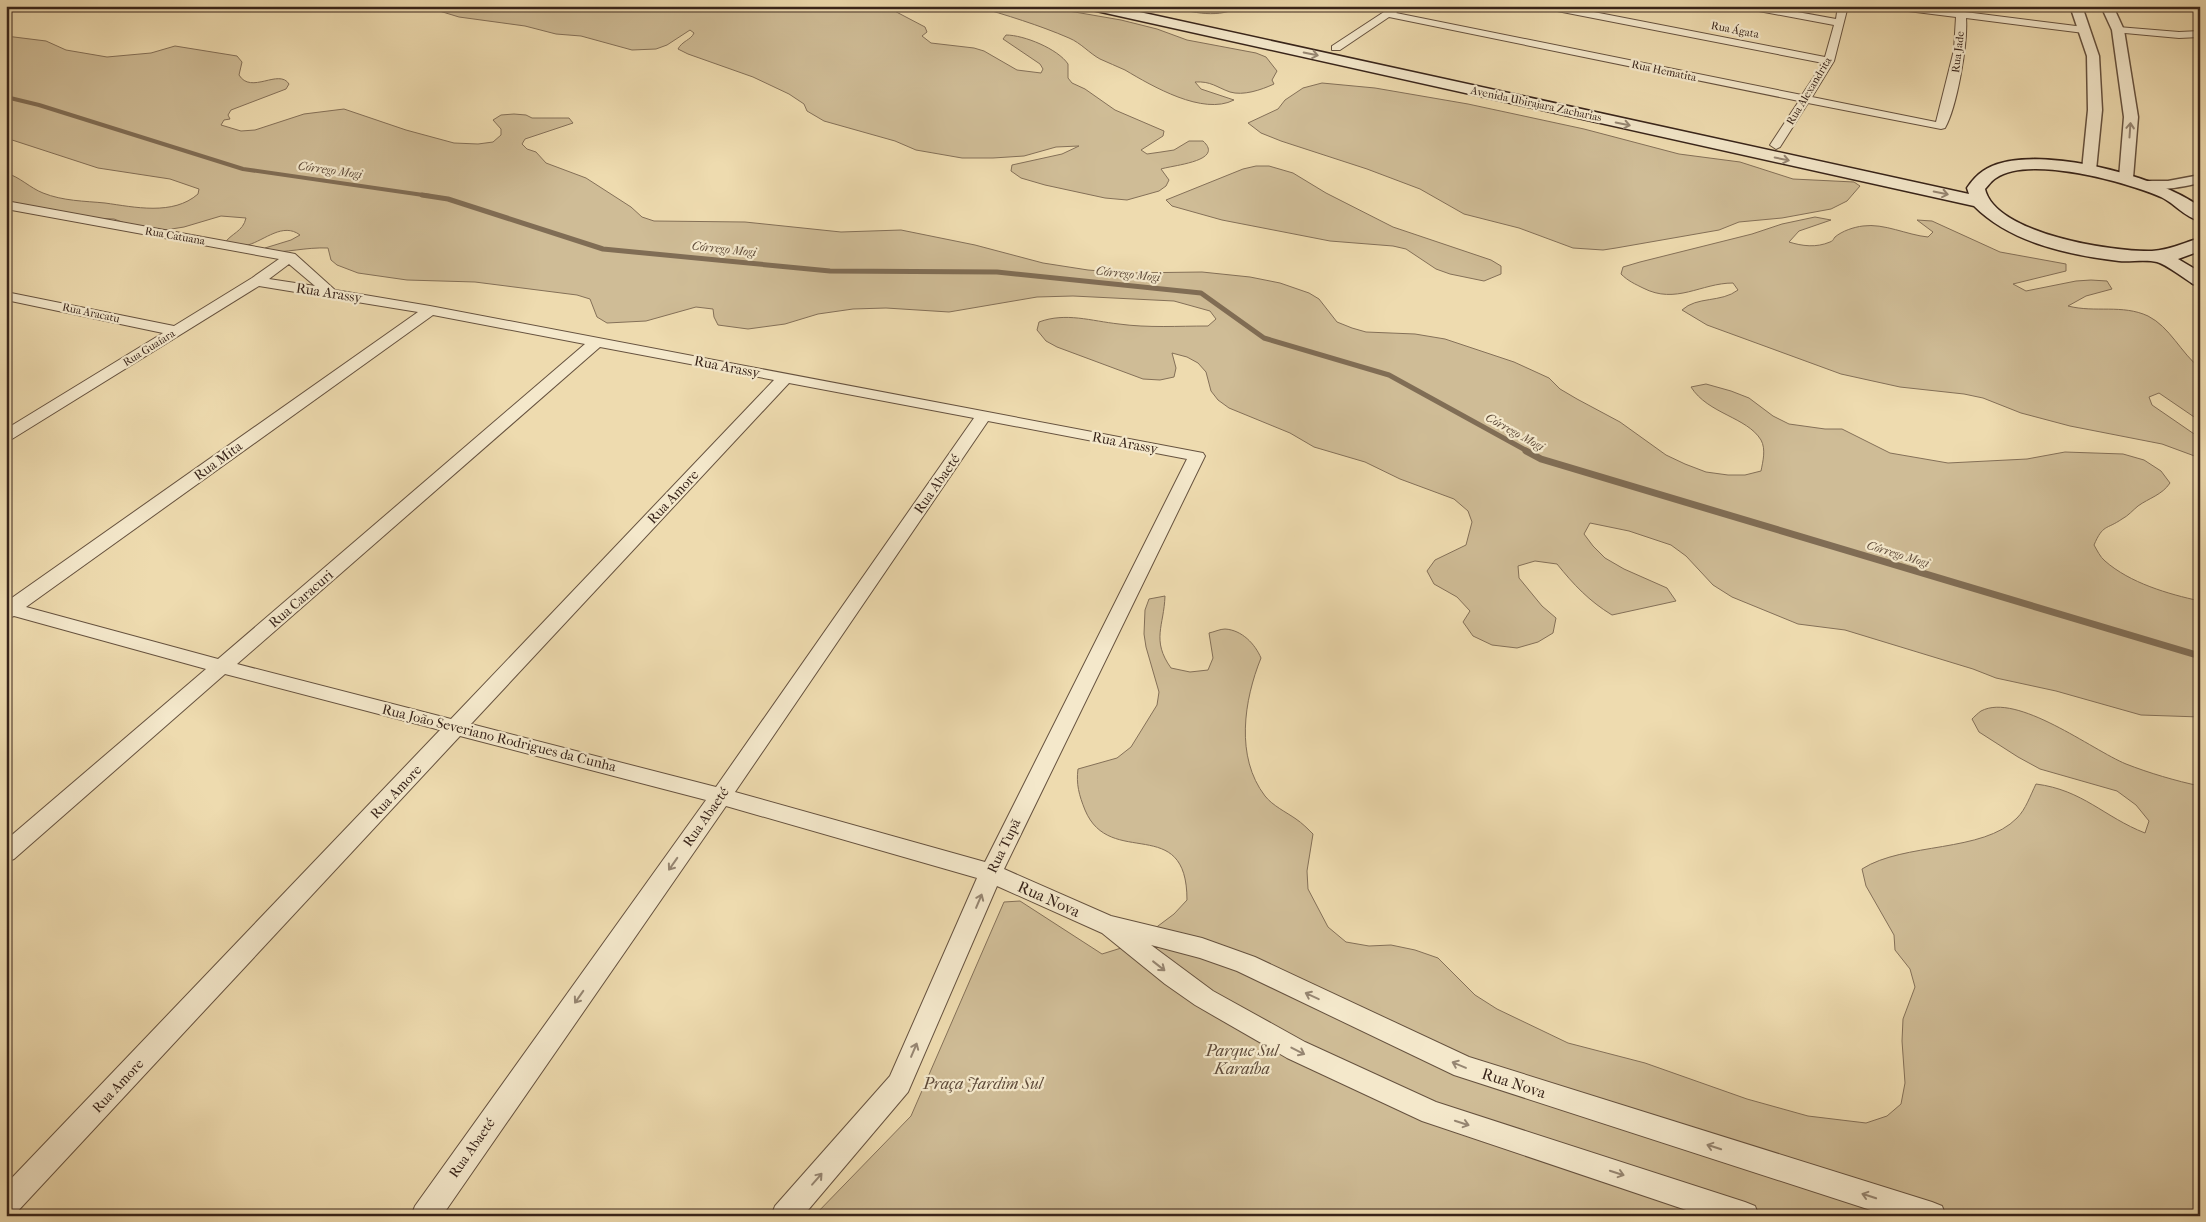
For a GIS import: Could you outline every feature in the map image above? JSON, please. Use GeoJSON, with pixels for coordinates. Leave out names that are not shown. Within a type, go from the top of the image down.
{"type":"FeatureCollection","features":[{"type":"Feature","properties":{"kind":"main road","name":"Avenida Ubirajara Zacharias"},"geometry":{"type":"LineString","coordinates":[[1092,6],[1978,195]]}},
{"type":"Feature","properties":{"kind":"main road","name":"Avenida Ubirajara Zacharias"},"geometry":{"type":"LineString","coordinates":[[1143,6],[1776,145],[1978,195]]}},
{"type":"Feature","properties":{"kind":"main road"},"geometry":{"type":"LineString","coordinates":[[2200,216],[2189,206],[2174,197],[2146,184],[2089,170],[2052,166],[2011,167],[1993,172],[1981,179],[1978,195],[1997,217],[2014,227],[2060,244],[2112,254],[2161,256],[2180,253],[2200,244]]}},
{"type":"Feature","properties":{"kind":"main road"},"geometry":{"type":"LineString","coordinates":[[2161,256],[2200,280]]}},
{"type":"Feature","properties":{"kind":"street"},"geometry":{"type":"LineString","coordinates":[[1336,48],[1400,6]]}},
{"type":"Feature","properties":{"kind":"street","name":"Rua Ágata"},"geometry":{"type":"LineString","coordinates":[[1547,6],[1829,61]]}},
{"type":"Feature","properties":{"kind":"street"},"geometry":{"type":"LineString","coordinates":[[1748,6],[1840,23]]}},
{"type":"Feature","properties":{"kind":"street","name":"Rua Alexandrita"},"geometry":{"type":"LineString","coordinates":[[1776,145],[1829,61],[1843,6]]}},
{"type":"Feature","properties":{"kind":"street"},"geometry":{"type":"LineString","coordinates":[[1892,6],[1961,11],[2084,30]]}},
{"type":"Feature","properties":{"kind":"street"},"geometry":{"type":"LineString","coordinates":[[2076,6],[2084,30],[2102,62],[2089,170]]}},
{"type":"Feature","properties":{"kind":"street"},"geometry":{"type":"LineString","coordinates":[[2106,6],[2118,30],[2124,65],[2130,117],[2126,178]]}},
{"type":"Feature","properties":{"kind":"street","name":"Rua Jade"},"geometry":{"type":"LineString","coordinates":[[1941,126],[1957,68],[1961,11]]}},
{"type":"Feature","properties":{"kind":"street","name":"Rua Hematita"},"geometry":{"type":"LineString","coordinates":[[1387,14],[1941,126]]}},
{"type":"Feature","properties":{"kind":"street"},"geometry":{"type":"LineString","coordinates":[[2118,30],[2179,35],[2200,34]]}},
{"type":"Feature","properties":{"kind":"street"},"geometry":{"type":"LineString","coordinates":[[2102,62],[2124,65]]}},
{"type":"Feature","properties":{"kind":"street"},"geometry":{"type":"LineString","coordinates":[[2146,184],[2168,185],[2200,179]]}},
{"type":"Feature","properties":{"kind":"street"},"geometry":{"type":"LineString","coordinates":[[2174,197],[2186,190],[2200,188]]}},
{"type":"Feature","properties":{"kind":"street","name":"Rua Catuana"},"geometry":{"type":"LineString","coordinates":[[6,205],[290,257]]}},
{"type":"Feature","properties":{"kind":"street"},"geometry":{"type":"LineString","coordinates":[[290,257],[330,293]]}},
{"type":"Feature","properties":{"kind":"street","name":"Rua Guaíara"},"geometry":{"type":"LineString","coordinates":[[9,431],[257,281],[290,257]]}},
{"type":"Feature","properties":{"kind":"street","name":"Rua Arassy"},"geometry":{"type":"LineString","coordinates":[[257,281],[430,310],[1197,456]]}},
{"type":"Feature","properties":{"kind":"street","name":"Rua Aracatu"},"geometry":{"type":"LineString","coordinates":[[6,296],[176,331]]}},
{"type":"Feature","properties":{"kind":"street","name":"Rua Mita"},"geometry":{"type":"LineString","coordinates":[[8,610],[430,310]]}},
{"type":"Feature","properties":{"kind":"street","name":"Rua Caracuri"},"geometry":{"type":"LineString","coordinates":[[6,853],[223,667],[595,342]]}},
{"type":"Feature","properties":{"kind":"street","name":"Rua Amore"},"geometry":{"type":"LineString","coordinates":[[6,1204],[785,378]]}},
{"type":"Feature","properties":{"kind":"street","name":"Rua Abaeté"},"geometry":{"type":"LineString","coordinates":[[425,1216],[721,796],[984,416]]}},
{"type":"Feature","properties":{"kind":"street","name":"Rua Tupã"},"geometry":{"type":"LineString","coordinates":[[785,1216],[899,1084],[991,873],[1197,456]]}},
{"type":"Feature","properties":{"kind":"street","name":"Rua João Severiano Rodrigues da Cunha"},"geometry":{"type":"LineString","coordinates":[[8,610],[721,796],[991,873]]}},
{"type":"Feature","properties":{"kind":"street","name":"Rua Nova"},"geometry":{"type":"LineString","coordinates":[[991,873],[1107,925],[1202,948],[1246,964],[1463,1067],[1932,1216]]}},
{"type":"Feature","properties":{"kind":"street","name":"Rua Nova"},"geometry":{"type":"LineString","coordinates":[[1107,925],[1204,998],[1296,1050],[1431,1112],[1746,1216]]}},
{"type":"Feature","properties":{"kind":"green space"},"geometry":{"type":"Polygon","coordinates":[[[423,6],[885,6],[925,27],[927,32],[922,36],[931,43],[984,51],[1017,70],[1041,73],[1043,69],[1040,64],[1003,39],[1006,35],[1022,37],[1049,48],[1068,64],[1068,78],[1072,83],[1085,89],[1115,110],[1164,131],[1163,136],[1141,150],[1147,154],[1174,150],[1189,141],[1203,141],[1208,148],[1208,153],[1203,158],[1195,161],[1161,169],[1169,180],[1166,186],[1159,191],[1127,200],[1105,198],[1045,185],[1021,178],[1011,171],[1012,165],[1062,154],[1079,146],[1056,147],[1024,156],[993,158],[962,158],[916,150],[895,141],[824,121],[807,111],[804,104],[789,94],[753,77],[678,49],[693,35],[694,33],[690,30],[667,45],[656,49],[632,50],[581,36],[556,34],[525,26],[459,17],[423,6]]]}},
{"type":"Feature","properties":{"kind":"green space"},"geometry":{"type":"Polygon","coordinates":[[[975,6],[1040,6],[1121,20],[1157,29],[1187,40],[1256,53],[1266,57],[1277,71],[1272,80],[1274,84],[1246,93],[1235,93],[1209,83],[1195,82],[1201,89],[1234,100],[1222,104],[1193,102],[1163,91],[1125,70],[1100,59],[1069,38],[975,6]]]}},
{"type":"Feature","properties":{"kind":"green space"},"geometry":{"type":"Polygon","coordinates":[[[1170,6],[1241,6],[1215,14],[1197,13],[1170,6]]]}},
{"type":"Feature","properties":{"kind":"green space"},"geometry":{"type":"Polygon","coordinates":[[[6,36],[46,41],[66,50],[107,57],[151,53],[175,46],[237,56],[242,62],[239,75],[244,80],[250,83],[279,79],[289,84],[286,89],[231,110],[228,115],[230,119],[224,120],[221,125],[241,131],[255,130],[304,114],[344,109],[406,130],[454,143],[478,144],[493,142],[501,135],[501,129],[493,120],[501,115],[526,115],[532,118],[569,118],[573,123],[525,139],[522,144],[527,149],[536,152],[546,163],[586,178],[631,207],[642,217],[654,221],[745,222],[841,232],[901,230],[975,245],[1043,263],[1088,270],[1125,273],[1202,272],[1250,277],[1280,283],[1309,293],[1319,299],[1337,322],[1352,328],[1366,332],[1415,334],[1445,339],[1514,362],[1549,378],[1560,389],[1620,422],[1666,455],[1706,472],[1745,475],[1761,471],[1764,451],[1763,444],[1755,432],[1707,403],[1691,387],[1706,384],[1749,398],[1773,416],[1789,424],[1825,429],[1842,429],[1890,453],[1948,463],[2027,459],[2065,452],[2123,454],[2144,460],[2161,471],[2170,483],[2124,518],[2105,528],[2094,545],[2103,559],[2126,576],[2150,587],[2200,601],[2200,717],[2141,715],[2056,691],[1996,678],[1973,669],[1845,630],[1798,624],[1732,597],[1713,585],[1686,556],[1671,545],[1629,531],[1590,523],[1584,534],[1605,558],[1624,569],[1667,588],[1676,601],[1612,615],[1582,592],[1557,564],[1535,561],[1518,566],[1519,578],[1542,606],[1556,618],[1553,633],[1538,642],[1517,648],[1492,645],[1473,636],[1463,622],[1470,611],[1457,597],[1434,584],[1427,571],[1435,560],[1466,545],[1472,522],[1468,511],[1454,499],[1400,479],[1365,462],[1314,447],[1290,433],[1229,408],[1218,400],[1211,391],[1206,372],[1198,363],[1187,357],[1172,353],[1176,368],[1174,377],[1160,380],[1143,379],[1057,347],[1046,341],[1037,330],[1039,322],[1069,317],[1130,325],[1163,326],[1208,326],[1216,319],[1210,311],[1174,301],[1073,296],[1037,297],[949,312],[886,308],[853,309],[818,314],[785,324],[748,329],[718,325],[713,309],[696,307],[646,321],[607,323],[597,317],[590,299],[577,295],[475,282],[407,280],[358,273],[337,265],[331,260],[328,248],[265,252],[265,248],[291,240],[300,235],[294,231],[287,230],[274,233],[245,246],[224,244],[240,229],[246,218],[221,216],[184,227],[159,231],[130,225],[114,219],[88,218],[6,202],[6,173],[38,191],[58,198],[141,208],[165,208],[177,205],[188,201],[198,194],[199,189],[170,179],[98,168],[6,138],[6,36]]]}},
{"type":"Feature","properties":{"kind":"green space"},"geometry":{"type":"Polygon","coordinates":[[[1322,83],[1375,88],[1468,104],[1584,129],[1679,154],[1740,162],[1793,179],[1854,182],[1860,186],[1847,201],[1831,209],[1782,218],[1739,222],[1719,230],[1603,250],[1573,248],[1519,228],[1464,214],[1420,189],[1367,169],[1281,141],[1261,133],[1248,123],[1278,109],[1285,100],[1303,88],[1322,83]]]}},
{"type":"Feature","properties":{"kind":"green space"},"geometry":{"type":"Polygon","coordinates":[[[1269,166],[1293,173],[1326,193],[1393,227],[1491,260],[1501,266],[1501,274],[1484,281],[1450,274],[1436,269],[1406,249],[1393,246],[1330,241],[1222,220],[1172,206],[1166,200],[1243,169],[1269,166]]]}},
{"type":"Feature","properties":{"kind":"green space"},"geometry":{"type":"Polygon","coordinates":[[[1815,217],[1831,220],[1799,231],[1789,242],[1814,246],[1820,245],[1833,240],[1848,230],[1871,226],[1879,226],[1928,237],[1933,232],[1917,220],[1932,221],[2000,252],[2066,264],[2066,271],[2013,284],[2026,291],[2076,281],[2107,281],[2112,289],[2086,296],[2068,306],[2088,309],[2128,310],[2148,316],[2169,333],[2200,368],[2200,421],[2159,393],[2149,397],[2152,405],[2200,438],[2200,458],[2162,444],[2070,426],[2021,413],[1983,398],[1900,387],[1841,374],[1707,325],[1682,310],[1695,303],[1731,294],[1738,290],[1733,283],[1710,286],[1678,294],[1666,294],[1655,293],[1643,288],[1621,274],[1623,267],[1640,262],[1815,217]]]}},
{"type":"Feature","properties":{"kind":"green space","name":"Parque Sul Karaíba"},"geometry":{"type":"Polygon","coordinates":[[[1165,596],[1160,641],[1161,649],[1171,668],[1190,672],[1208,670],[1213,658],[1209,633],[1223,629],[1242,635],[1251,643],[1261,658],[1250,692],[1247,710],[1245,728],[1249,764],[1256,781],[1268,800],[1313,834],[1307,871],[1308,889],[1328,927],[1346,942],[1369,946],[1391,945],[1415,950],[1438,958],[1475,995],[1497,1009],[1568,1043],[1645,1063],[1747,1099],[1808,1116],[1866,1123],[1887,1116],[1901,1104],[1905,1083],[1902,1041],[1903,1019],[1915,987],[1910,969],[1895,950],[1894,935],[1866,886],[1862,869],[1879,860],[1984,837],[2002,829],[2017,818],[2036,784],[2067,792],[2130,827],[2145,833],[2149,821],[2136,805],[2117,791],[2040,769],[1979,732],[1972,719],[1981,711],[1996,707],[2014,709],[2054,725],[2126,764],[2144,771],[2200,786],[2200,1216],[814,1216],[911,1116],[1004,902],[1020,901],[1102,954],[1134,944],[1174,914],[1187,900],[1184,873],[1175,857],[1161,849],[1145,844],[1111,837],[1097,827],[1085,810],[1077,774],[1078,769],[1117,758],[1131,747],[1157,705],[1159,692],[1144,634],[1145,610],[1149,599],[1165,596]]]}},
{"type":"Feature","properties":{"kind":"waterway","name":"Córrego Mogi"},"geometry":{"type":"LineString","coordinates":[[6,97],[39,105],[243,169],[430,196]]}},
{"type":"Feature","properties":{"kind":"waterway","name":"Córrego Mogi"},"geometry":{"type":"LineString","coordinates":[[422,195],[448,199],[603,249],[830,271],[997,272],[1201,293],[1264,338],[1389,375],[1529,452]]}},
{"type":"Feature","properties":{"kind":"waterway","name":"Córrego Mogi"},"geometry":{"type":"LineString","coordinates":[[1526,451],[1541,459],[2200,656]]}},
{"type":"Feature","properties":{"kind":"park label","name":"Praça Jardim Sul"},"geometry":{"type":"Point","coordinates":[983,1083]}}]}
